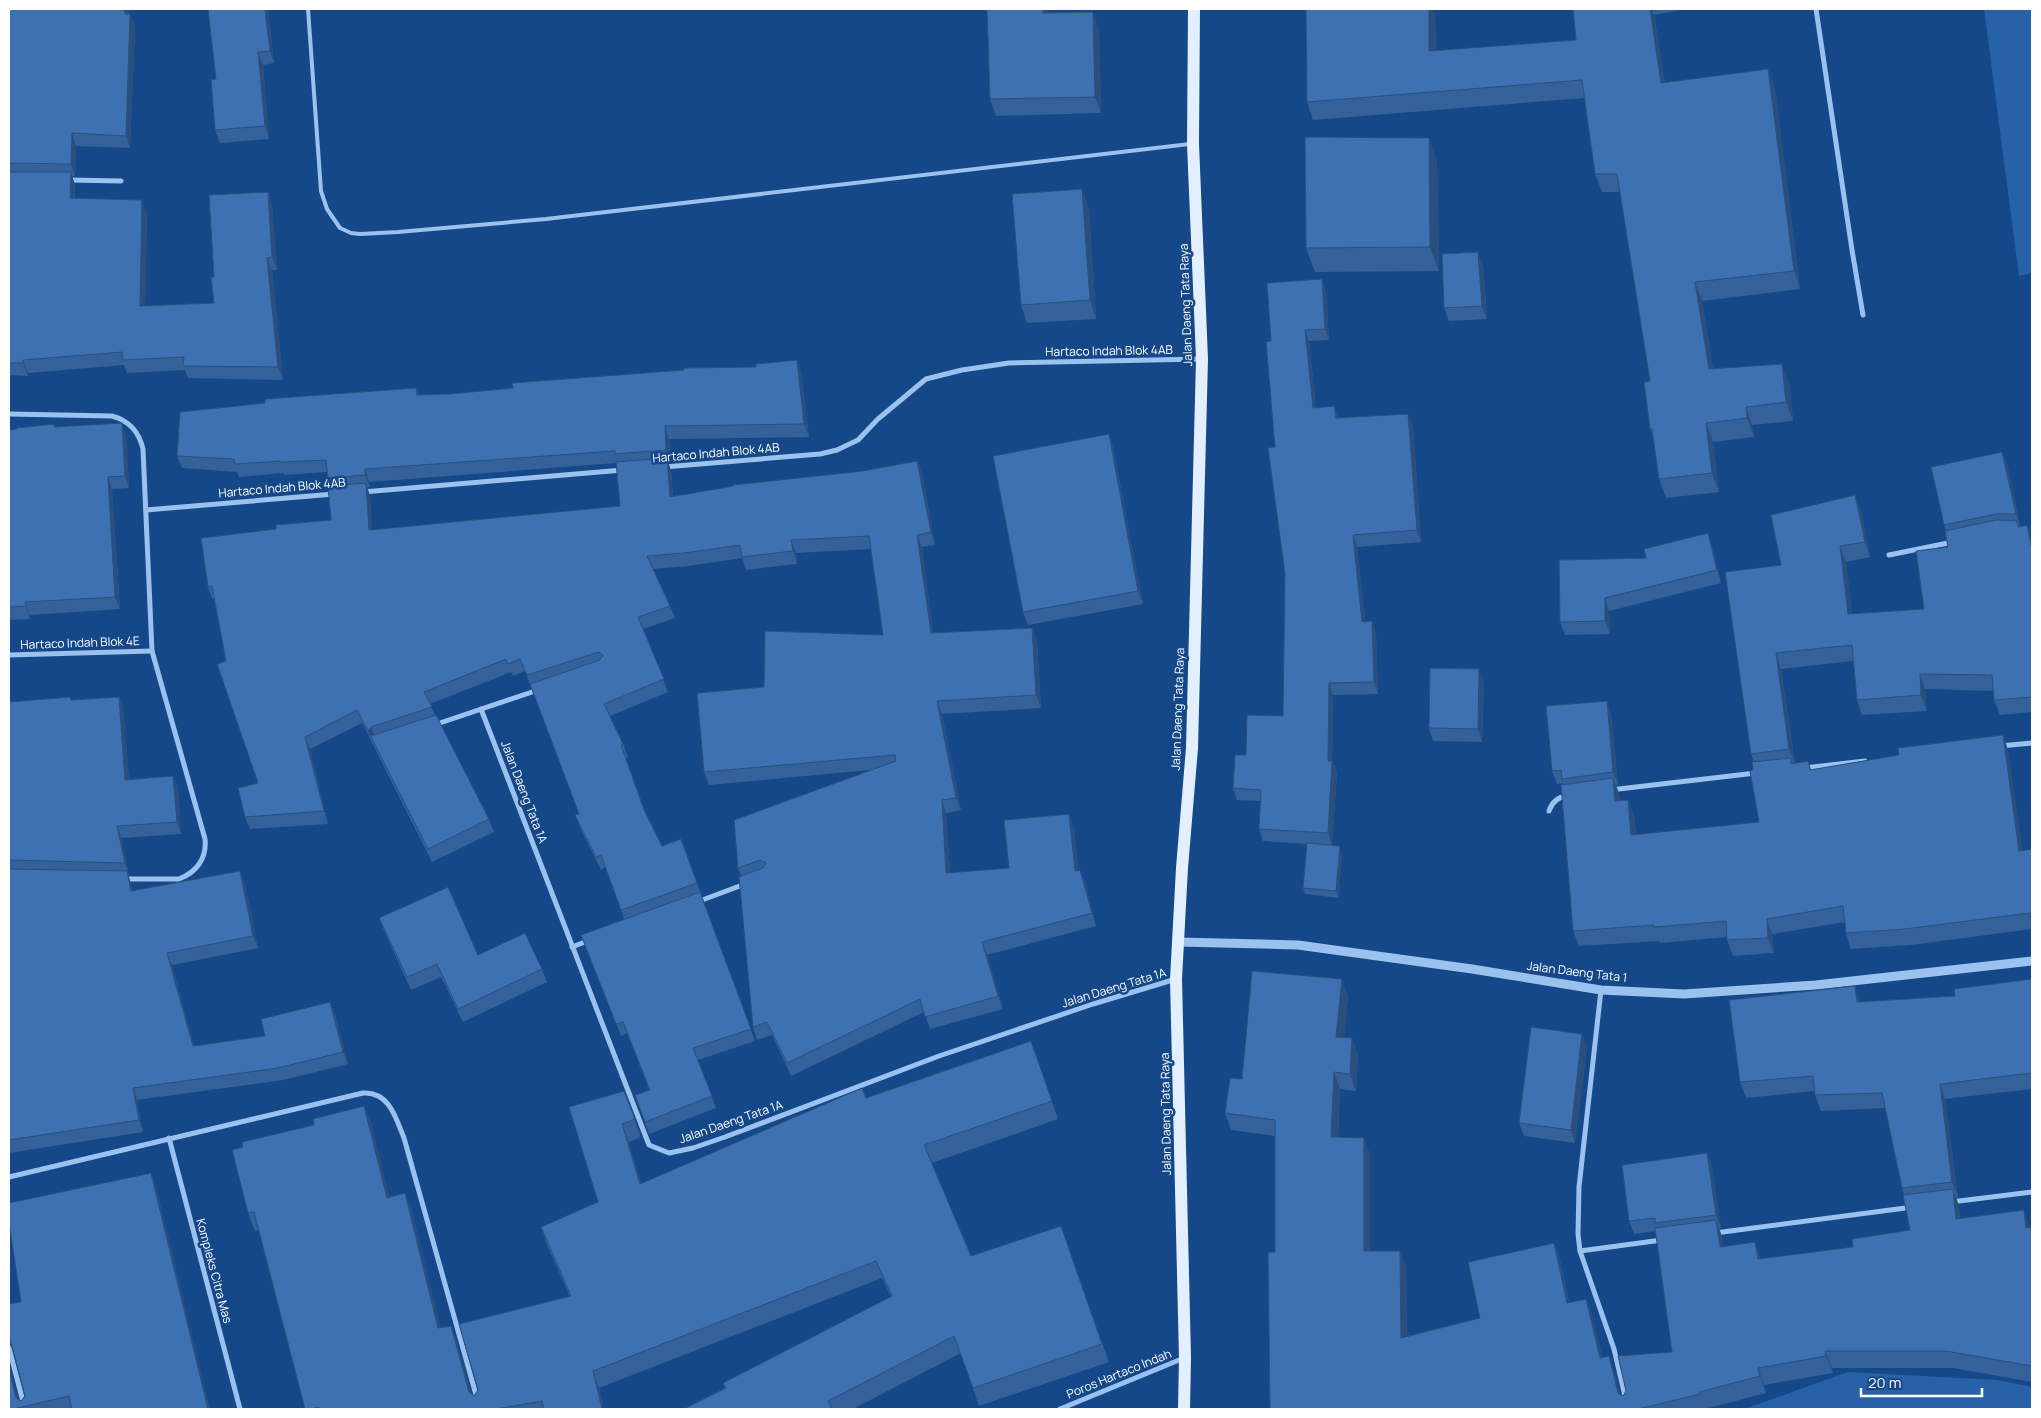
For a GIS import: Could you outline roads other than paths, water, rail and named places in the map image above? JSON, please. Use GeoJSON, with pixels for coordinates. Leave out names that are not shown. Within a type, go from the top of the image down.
{"type":"FeatureCollection","features":[{"type":"Feature","properties":{"kind":"main road","name":"Jalan Daeng Tata Raya"},"geometry":{"type":"LineString","coordinates":[[1184,1409],[1185,1358],[1176,979],[1182,868],[1192,748],[1202,360],[1193,144],[1194,9]]}},
{"type":"Feature","properties":{"kind":"street"},"geometry":{"type":"LineString","coordinates":[[1816,9],[1863,315]]}},
{"type":"Feature","properties":{"kind":"street"},"geometry":{"type":"LineString","coordinates":[[65,180],[121,181]]}},
{"type":"Feature","properties":{"kind":"street","name":"Hartaco Indah Blok 4AB"},"geometry":{"type":"LineString","coordinates":[[662,467],[820,454],[837,450],[858,440],[878,419],[926,379],[962,370],[1009,363],[1202,360]]}},
{"type":"Feature","properties":{"kind":"street"},"geometry":{"type":"LineString","coordinates":[[9,414],[94,415],[122,418],[131,425],[140,437],[143,449],[152,652],[205,840],[206,851],[202,861],[187,876],[172,880],[114,879]]}},
{"type":"Feature","properties":{"kind":"street","name":"Hartaco Indah Blok 4AB"},"geometry":{"type":"LineString","coordinates":[[354,492],[632,469]]}},
{"type":"Feature","properties":{"kind":"street","name":"Hartaco Indah Blok 4AB"},"geometry":{"type":"LineString","coordinates":[[146,510],[344,493]]}},
{"type":"Feature","properties":{"kind":"street"},"geometry":{"type":"LineString","coordinates":[[1888,555],[1962,540]]}},
{"type":"Feature","properties":{"kind":"street","name":"Hartaco Indah Blok 4E"},"geometry":{"type":"LineString","coordinates":[[9,655],[152,652]]}},
{"type":"Feature","properties":{"kind":"street"},"geometry":{"type":"LineString","coordinates":[[429,726],[547,687]]}},
{"type":"Feature","properties":{"kind":"street","name":"Jalan Daeng Tata 1A"},"geometry":{"type":"LineString","coordinates":[[481,709],[649,1145],[668,1153],[693,1148],[725,1137],[939,1056],[1093,1004],[1176,979]]}},
{"type":"Feature","properties":{"kind":"street"},"geometry":{"type":"LineString","coordinates":[[1993,747],[2032,743]]}},
{"type":"Feature","properties":{"kind":"street"},"geometry":{"type":"LineString","coordinates":[[1798,769],[1876,760]]}},
{"type":"Feature","properties":{"kind":"street"},"geometry":{"type":"LineString","coordinates":[[1606,791],[1759,773]]}},
{"type":"Feature","properties":{"kind":"street"},"geometry":{"type":"LineString","coordinates":[[1549,812],[1554,801],[1560,797],[1569,796]]}},
{"type":"Feature","properties":{"kind":"street"},"geometry":{"type":"LineString","coordinates":[[692,904],[747,884]]}},
{"type":"Feature","properties":{"kind":"street"},"geometry":{"type":"LineString","coordinates":[[572,947],[599,937]]}},
{"type":"Feature","properties":{"kind":"street","name":"Jalan Daeng Tata 1"},"geometry":{"type":"LineString","coordinates":[[1178,942],[1298,945],[1472,969],[1601,990],[1684,994],[1816,986],[2032,961]]}},
{"type":"Feature","properties":{"kind":"street"},"geometry":{"type":"LineString","coordinates":[[1601,990],[1579,1187],[1578,1234],[1580,1251],[1614,1349],[1628,1409]]}},
{"type":"Feature","properties":{"kind":"street"},"geometry":{"type":"LineString","coordinates":[[9,1176],[363,1093],[377,1094],[385,1099],[404,1138],[480,1409]]}},
{"type":"Feature","properties":{"kind":"street","name":"Kompleks Citra Mas"},"geometry":{"type":"LineString","coordinates":[[169,1138],[240,1409]]}},
{"type":"Feature","properties":{"kind":"street"},"geometry":{"type":"LineString","coordinates":[[1944,1203],[2032,1192]]}},
{"type":"Feature","properties":{"kind":"street"},"geometry":{"type":"LineString","coordinates":[[1708,1234],[1924,1206]]}},
{"type":"Feature","properties":{"kind":"street"},"geometry":{"type":"LineString","coordinates":[[1580,1251],[1668,1239]]}},
{"type":"Feature","properties":{"kind":"street"},"geometry":{"type":"LineString","coordinates":[[9,1348],[25,1409]]}},
{"type":"Feature","properties":{"kind":"street","name":"Poros Hartaco Indah"},"geometry":{"type":"LineString","coordinates":[[1060,1409],[1185,1358]]}},
{"type":"Feature","properties":{"kind":"lane"},"geometry":{"type":"LineString","coordinates":[[308,9],[321,191],[333,220],[340,228],[351,233],[398,232],[546,219],[1193,144]]}}]}
